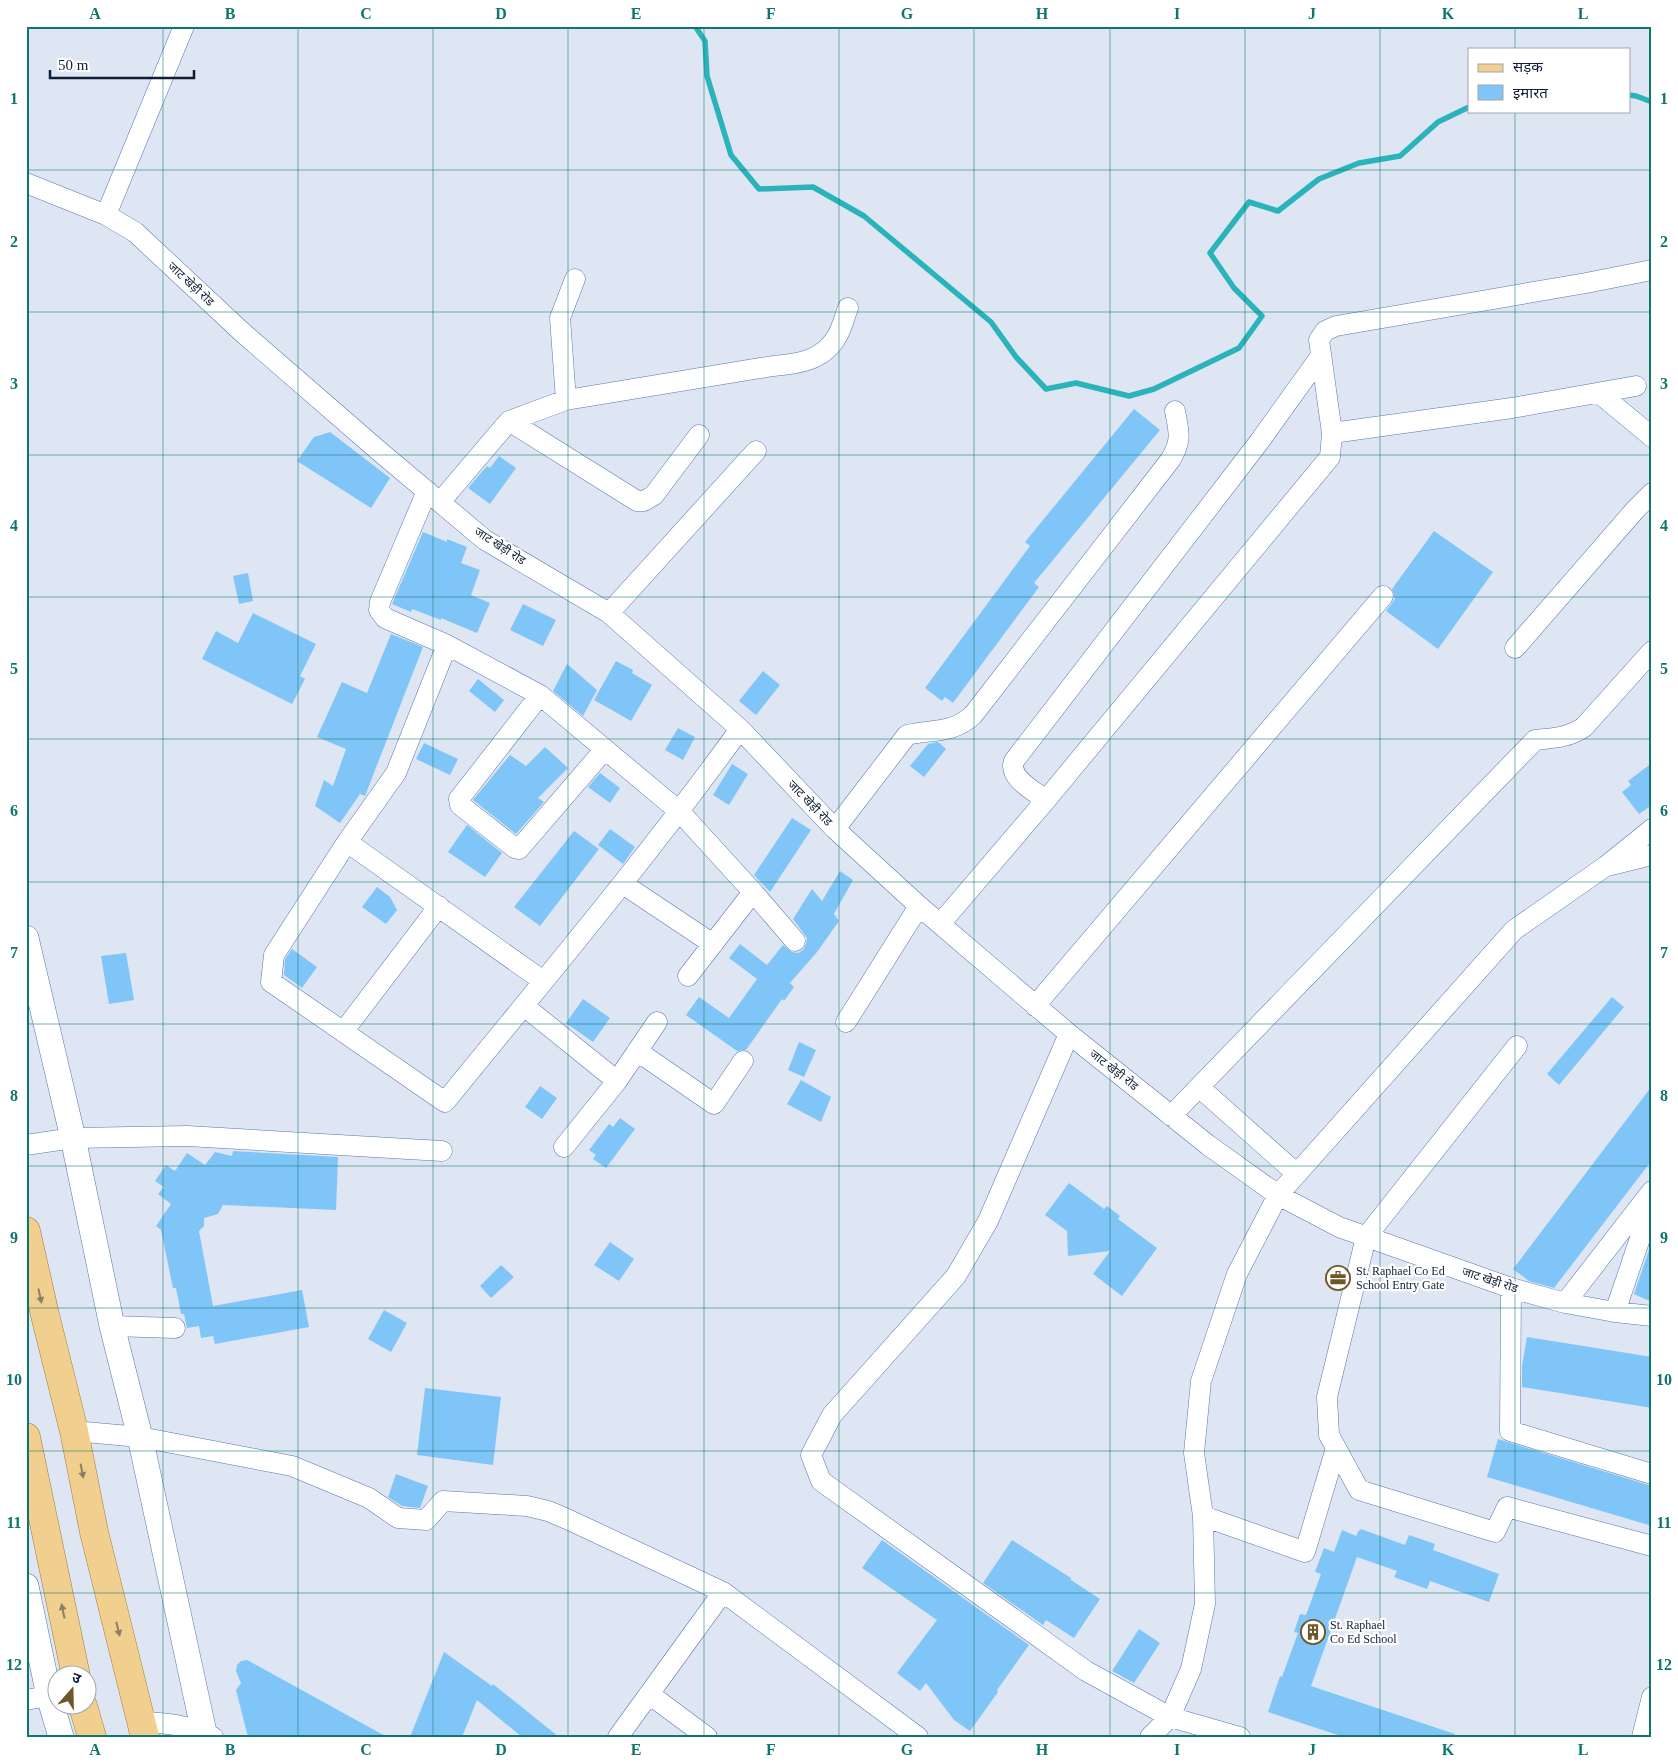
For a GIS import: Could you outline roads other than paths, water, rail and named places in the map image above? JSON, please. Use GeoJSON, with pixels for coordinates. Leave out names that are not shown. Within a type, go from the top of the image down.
{"type":"FeatureCollection","features":[{"type":"Feature","properties":{"kind":"main road"},"geometry":{"type":"LineString","coordinates":[[26,1231],[74,1431],[94,1532],[143,1729]]}},
{"type":"Feature","properties":{"kind":"main road"},"geometry":{"type":"LineString","coordinates":[[26,1437],[74,1666]]}},
{"type":"Feature","properties":{"kind":"main road"},"geometry":{"type":"LineString","coordinates":[[87,1716],[92,1737]]}},
{"type":"Feature","properties":{"kind":"street"},"geometry":{"type":"LineString","coordinates":[[106,215],[184,26]]}},
{"type":"Feature","properties":{"kind":"street","name":"जाट खेड़ी रोड"},"geometry":{"type":"LineString","coordinates":[[26,183],[106,215],[135,232],[242,332],[485,540],[609,613],[740,729],[835,829],[919,906],[1069,1034],[1208,1145],[1278,1195],[1339,1227],[1511,1288],[1565,1303],[1615,1312],[1652,1316]]}},
{"type":"Feature","properties":{"kind":"street"},"geometry":{"type":"LineString","coordinates":[[940,924],[1046,800],[1330,457],[1332,433],[1319,340],[1325,331],[1336,326],[1652,270]]}},
{"type":"Feature","properties":{"kind":"street"},"geometry":{"type":"LineString","coordinates":[[566,400],[560,318],[575,279]]}},
{"type":"Feature","properties":{"kind":"street"},"geometry":{"type":"LineString","coordinates":[[794,941],[680,812],[540,695],[447,645],[384,618],[379,610],[380,602],[434,496],[509,421],[566,400],[773,366],[802,363],[819,355],[838,337],[848,308]]}},
{"type":"Feature","properties":{"kind":"street"},"geometry":{"type":"LineString","coordinates":[[1046,800],[1028,787],[1015,774],[1012,767],[1014,761],[1260,442],[1320,357]]}},
{"type":"Feature","properties":{"kind":"street"},"geometry":{"type":"LineString","coordinates":[[1332,433],[1512,408],[1636,386]]}},
{"type":"Feature","properties":{"kind":"street"},"geometry":{"type":"LineString","coordinates":[[1600,393],[1652,437]]}},
{"type":"Feature","properties":{"kind":"street"},"geometry":{"type":"LineString","coordinates":[[835,829],[907,735],[953,728],[965,723],[973,715],[1171,459],[1178,446],[1180,436],[1175,411]]}},
{"type":"Feature","properties":{"kind":"street"},"geometry":{"type":"LineString","coordinates":[[509,421],[637,501],[644,501],[654,495],[699,435]]}},
{"type":"Feature","properties":{"kind":"street"},"geometry":{"type":"LineString","coordinates":[[609,613],[756,451]]}},
{"type":"Feature","properties":{"kind":"street"},"geometry":{"type":"LineString","coordinates":[[1515,648],[1652,493]]}},
{"type":"Feature","properties":{"kind":"street"},"geometry":{"type":"LineString","coordinates":[[1035,1006],[1383,596]]}},
{"type":"Feature","properties":{"kind":"street"},"geometry":{"type":"LineString","coordinates":[[447,645],[396,773],[347,842],[274,955],[270,982],[445,1102],[680,812],[740,729]]}},
{"type":"Feature","properties":{"kind":"street"},"geometry":{"type":"LineString","coordinates":[[1172,1116],[1535,740],[1563,738],[1574,734],[1584,727],[1652,651]]}},
{"type":"Feature","properties":{"kind":"street"},"geometry":{"type":"LineString","coordinates":[[540,695],[459,799],[460,805],[515,848],[519,849],[605,749]]}},
{"type":"Feature","properties":{"kind":"street"},"geometry":{"type":"LineString","coordinates":[[1150,1737],[1170,1717],[1191,1669],[1205,1604],[1203,1516],[1194,1453],[1201,1380],[1237,1274],[1278,1195],[1514,930],[1606,866],[1652,829]]}},
{"type":"Feature","properties":{"kind":"street"},"geometry":{"type":"LineString","coordinates":[[347,842],[543,981]]}},
{"type":"Feature","properties":{"kind":"street"},"geometry":{"type":"LineString","coordinates":[[1606,866],[1652,855]]}},
{"type":"Feature","properties":{"kind":"street"},"geometry":{"type":"LineString","coordinates":[[623,884],[713,944]]}},
{"type":"Feature","properties":{"kind":"street"},"geometry":{"type":"LineString","coordinates":[[688,976],[752,892]]}},
{"type":"Feature","properties":{"kind":"street"},"geometry":{"type":"LineString","coordinates":[[343,1032],[439,906]]}},
{"type":"Feature","properties":{"kind":"street"},"geometry":{"type":"LineString","coordinates":[[846,1022],[919,906]]}},
{"type":"Feature","properties":{"kind":"street"},"geometry":{"type":"LineString","coordinates":[[26,938],[73,1138],[112,1326],[140,1437],[207,1735]]}},
{"type":"Feature","properties":{"kind":"street"},"geometry":{"type":"LineString","coordinates":[[524,1006],[618,1081]]}},
{"type":"Feature","properties":{"kind":"street"},"geometry":{"type":"LineString","coordinates":[[564,1147],[618,1081],[657,1022]]}},
{"type":"Feature","properties":{"kind":"street"},"geometry":{"type":"LineString","coordinates":[[1069,1034],[988,1221],[956,1276],[832,1415],[811,1455],[821,1481],[1086,1671],[1170,1717],[1214,1733],[1240,1737]]}},
{"type":"Feature","properties":{"kind":"street"},"geometry":{"type":"LineString","coordinates":[[1517,1046],[1366,1237],[1326,1397],[1328,1435],[1359,1490],[1495,1532],[1506,1507],[1652,1546]]}},
{"type":"Feature","properties":{"kind":"street"},"geometry":{"type":"LineString","coordinates":[[637,1051],[714,1104],[743,1061]]}},
{"type":"Feature","properties":{"kind":"street"},"geometry":{"type":"LineString","coordinates":[[1199,1088],[1297,1174]]}},
{"type":"Feature","properties":{"kind":"street"},"geometry":{"type":"LineString","coordinates":[[26,1145],[73,1138],[187,1136],[442,1151]]}},
{"type":"Feature","properties":{"kind":"street"},"geometry":{"type":"LineString","coordinates":[[1565,1303],[1652,1191]]}},
{"type":"Feature","properties":{"kind":"street"},"geometry":{"type":"LineString","coordinates":[[1615,1312],[1652,1203]]}},
{"type":"Feature","properties":{"kind":"street"},"geometry":{"type":"LineString","coordinates":[[1511,1288],[1510,1431],[1652,1474]]}},
{"type":"Feature","properties":{"kind":"street"},"geometry":{"type":"LineString","coordinates":[[112,1326],[175,1328]]}},
{"type":"Feature","properties":{"kind":"street"},"geometry":{"type":"LineString","coordinates":[[74,1431],[140,1437],[292,1466],[369,1498],[398,1518],[426,1520],[443,1501],[527,1506],[548,1511],[723,1592],[918,1737]]}},
{"type":"Feature","properties":{"kind":"street"},"geometry":{"type":"LineString","coordinates":[[1203,1516],[1305,1552],[1336,1448]]}},
{"type":"Feature","properties":{"kind":"street"},"geometry":{"type":"LineString","coordinates":[[26,1586],[44,1697],[60,1737]]}},
{"type":"Feature","properties":{"kind":"street"},"geometry":{"type":"LineString","coordinates":[[618,1737],[723,1592]]}},
{"type":"Feature","properties":{"kind":"street"},"geometry":{"type":"LineString","coordinates":[[649,1694],[707,1737]]}},
{"type":"Feature","properties":{"kind":"street"},"geometry":{"type":"LineString","coordinates":[[1642,1737],[1652,1697]]}},
{"type":"Feature","properties":{"kind":"street"},"geometry":{"type":"LineString","coordinates":[[143,1729],[176,1724],[207,1735]]}},
{"type":"Feature","properties":{"kind":"waterway"},"geometry":{"type":"LineString","coordinates":[[695,26],[705,41],[707,76],[731,155],[759,189],[813,187],[864,216],[991,322],[1016,357],[1046,389],[1076,383],[1129,396],[1154,389],[1239,348],[1262,316],[1234,288],[1210,253],[1249,202],[1278,211],[1319,179],[1359,163],[1400,156],[1438,122],[1468,107]]}},
{"type":"Feature","properties":{"kind":"waterway"},"geometry":{"type":"LineString","coordinates":[[1630,95],[1652,102]]}},
{"type":"Feature","properties":{"kind":"place","name":"St. Raphael Co Ed School Entry Gate"},"geometry":{"type":"Point","coordinates":[1338,1278]}},
{"type":"Feature","properties":{"kind":"place","name":"St. Raphael Co Ed School"},"geometry":{"type":"Point","coordinates":[1313,1632]}}]}
